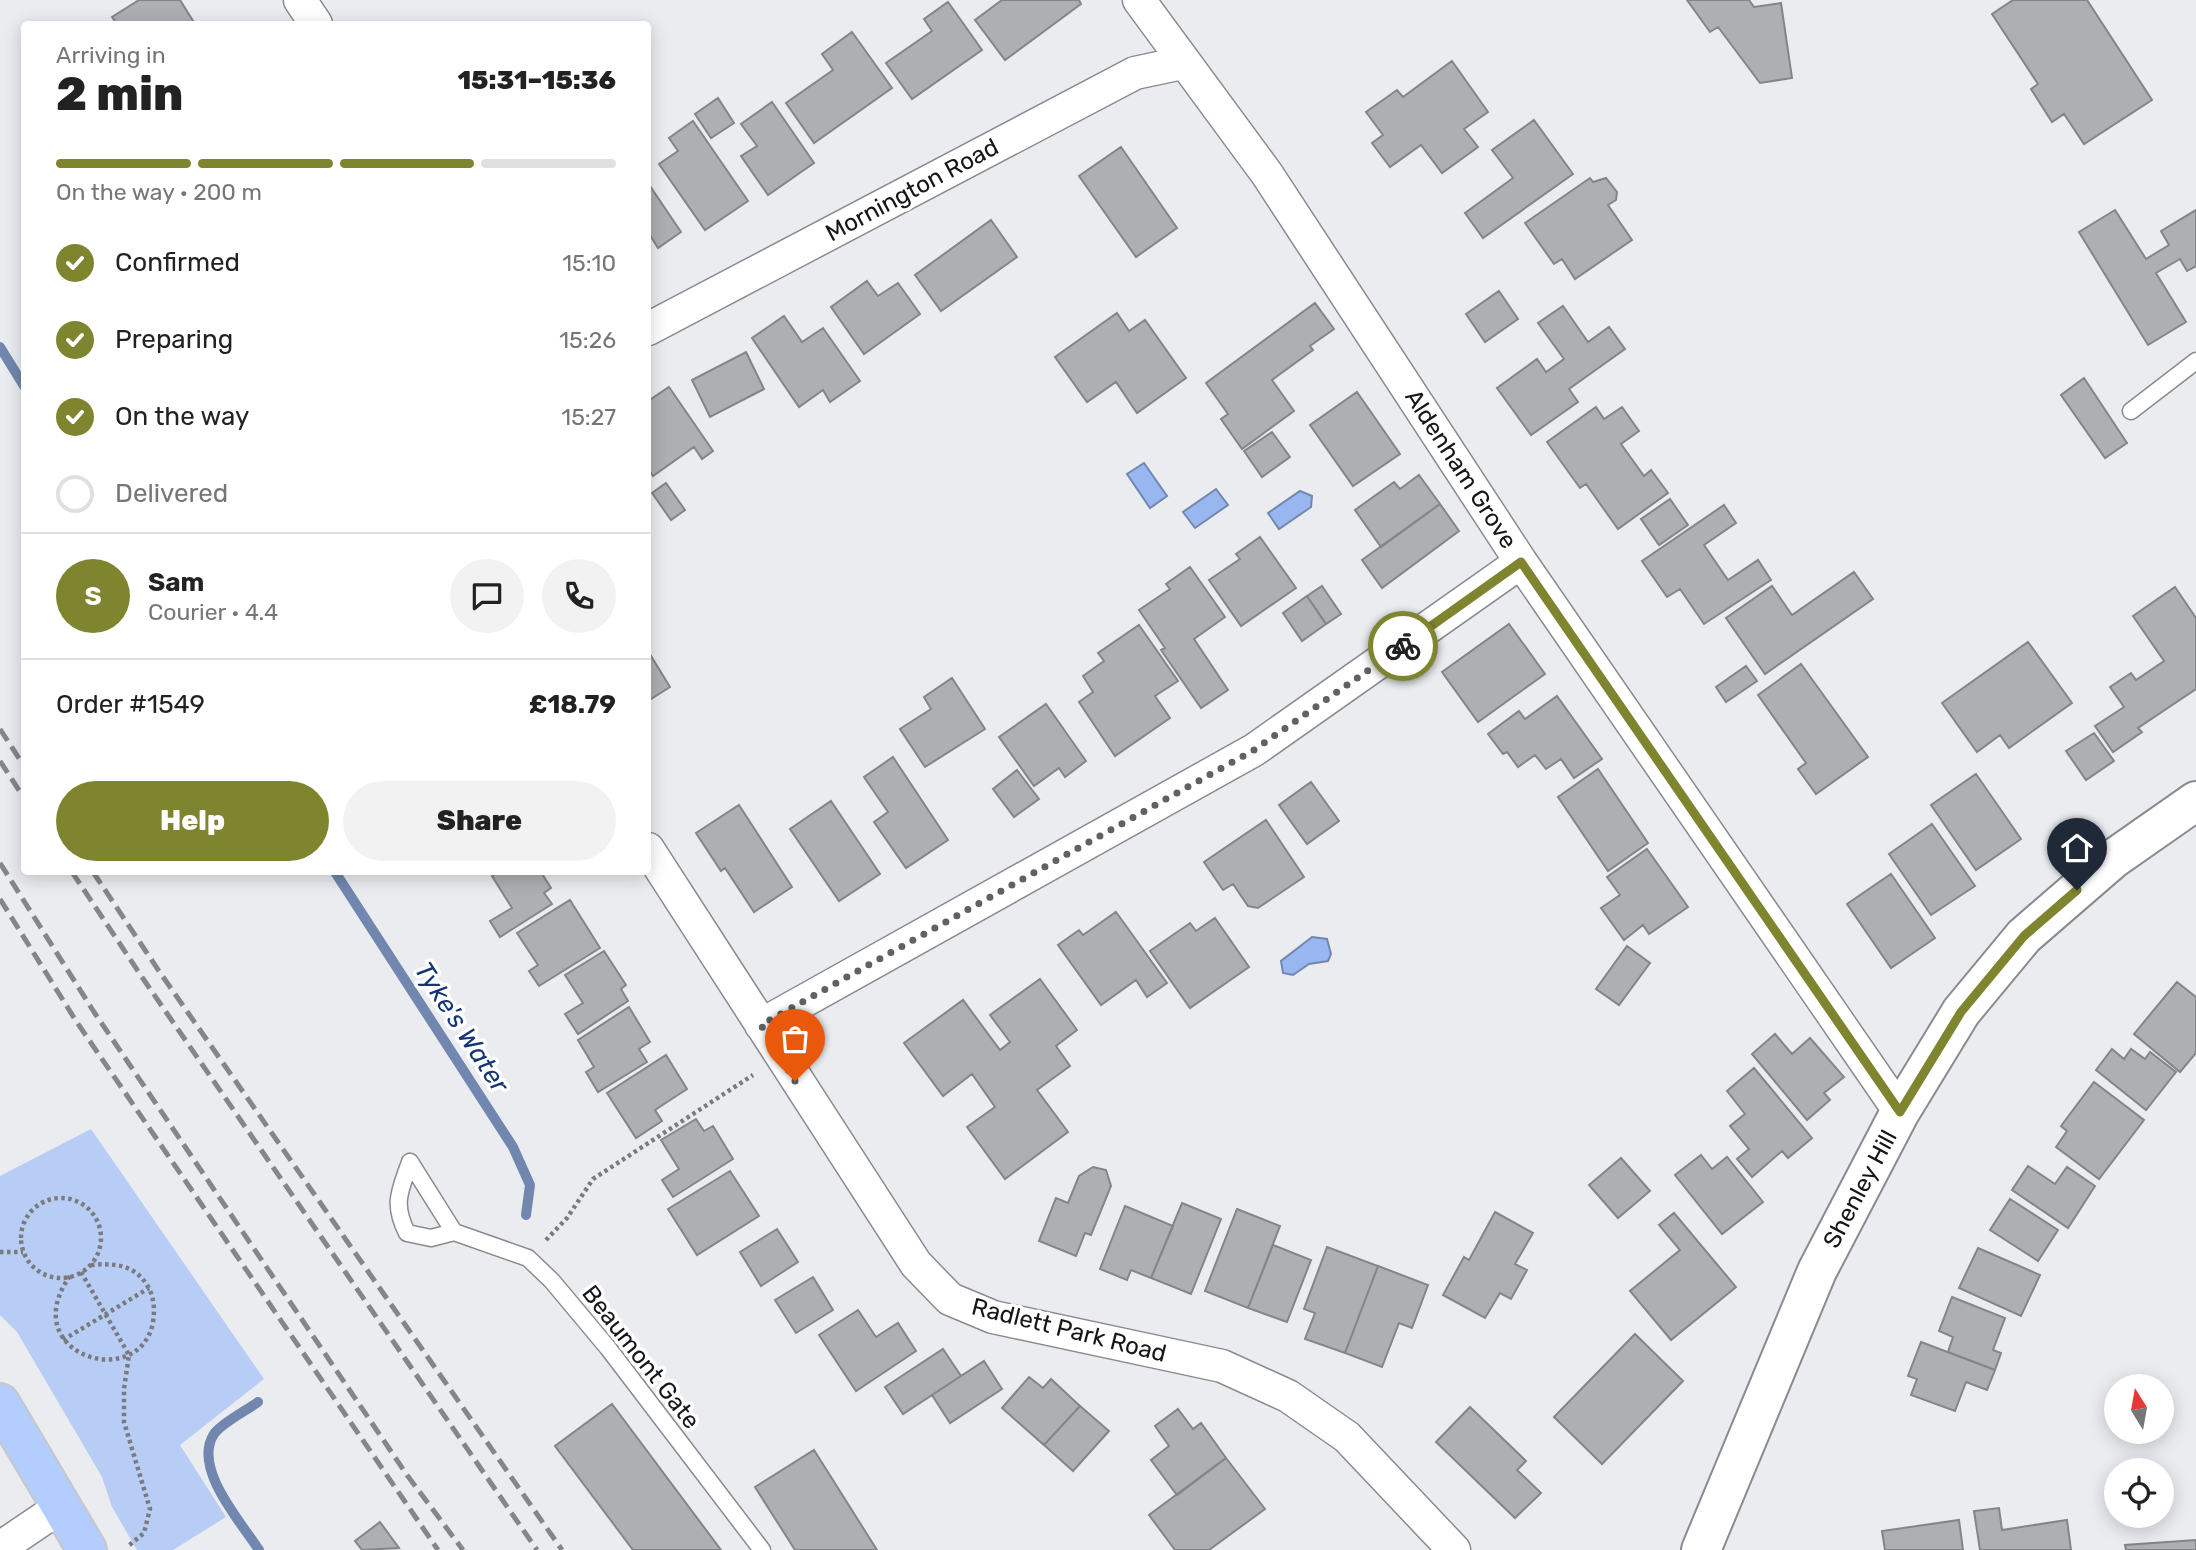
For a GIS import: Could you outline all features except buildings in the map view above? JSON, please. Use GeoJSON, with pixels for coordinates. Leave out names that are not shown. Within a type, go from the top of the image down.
{"type":"FeatureCollection","features":[{"type":"Feature","properties":{"kind":"main road"},"geometry":{"type":"LineString","coordinates":[[0,1403],[88,1550]]}},
{"type":"Feature","properties":{"kind":"street"},"geometry":{"type":"LineString","coordinates":[[300,0],[314,21]]}},
{"type":"Feature","properties":{"kind":"street","name":"Aldenham Grove"},"geometry":{"type":"LineString","coordinates":[[1139,0],[1182,62],[1267,174],[1521,562],[1900,1112]]}},
{"type":"Feature","properties":{"kind":"street","name":"Mornington Road"},"geometry":{"type":"LineString","coordinates":[[651,328],[1135,73],[1182,62]]}},
{"type":"Feature","properties":{"kind":"street"},"geometry":{"type":"LineString","coordinates":[[761,1025],[1254,750],[1521,562]]}},
{"type":"Feature","properties":{"kind":"street","name":"Shenley Hill"},"geometry":{"type":"LineString","coordinates":[[1701,1550],[1817,1271],[1900,1112],[1961,1012],[2024,936],[2113,859],[2196,801]]}},
{"type":"Feature","properties":{"kind":"street","name":"Radlett Park Road"},"geometry":{"type":"LineString","coordinates":[[651,854],[780,1058],[916,1265],[950,1299],[993,1317],[1222,1366],[1288,1396],[1347,1437],[1454,1550]]}},
{"type":"Feature","properties":{"kind":"street"},"geometry":{"type":"LineString","coordinates":[[0,1548],[62,1506]]}},
{"type":"Feature","properties":{"kind":"lane"},"geometry":{"type":"LineString","coordinates":[[2131,411],[2196,361]]}},
{"type":"Feature","properties":{"kind":"lane"},"geometry":{"type":"LineString","coordinates":[[410,1162],[454,1232],[431,1238],[407,1233],[399,1217],[397,1199],[410,1162]]}},
{"type":"Feature","properties":{"kind":"lane","name":"Beaumont Gate"},"geometry":{"type":"LineString","coordinates":[[454,1232],[528,1258],[608,1348],[762,1550]]}},
{"type":"Feature","properties":{"kind":"path"},"geometry":{"type":"LineString","coordinates":[[528,1258],[567,1218],[593,1179],[780,1058]]}},
{"type":"Feature","properties":{"kind":"path"},"geometry":{"type":"LineString","coordinates":[[65,1198],[90,1209],[97,1221],[100,1246],[90,1265],[70,1276],[51,1277],[39,1272],[23,1252],[20,1239],[29,1213],[51,1199],[65,1198]]}},
{"type":"Feature","properties":{"kind":"path"},"geometry":{"type":"LineString","coordinates":[[0,1252],[23,1252]]}},
{"type":"Feature","properties":{"kind":"path"},"geometry":{"type":"LineString","coordinates":[[90,1265],[125,1266],[141,1275],[149,1288],[155,1311],[150,1334],[130,1355],[124,1388],[124,1422],[150,1509],[144,1532],[127,1547]]}},
{"type":"Feature","properties":{"kind":"path"},"geometry":{"type":"LineString","coordinates":[[81,1272],[130,1355]]}},
{"type":"Feature","properties":{"kind":"path"},"geometry":{"type":"LineString","coordinates":[[70,1276],[60,1291],[55,1307],[55,1323],[63,1340],[80,1353],[99,1359],[130,1355]]}},
{"type":"Feature","properties":{"kind":"path"},"geometry":{"type":"LineString","coordinates":[[63,1340],[149,1288]]}},
{"type":"Feature","properties":{"kind":"shaded area"},"geometry":{"type":"Polygon","coordinates":[[[1144,463],[1167,496],[1150,508],[1127,474],[1144,463]]]}},
{"type":"Feature","properties":{"kind":"shaded area"},"geometry":{"type":"Polygon","coordinates":[[[1216,489],[1228,505],[1195,528],[1183,512],[1216,489]]]}},
{"type":"Feature","properties":{"kind":"shaded area"},"geometry":{"type":"Polygon","coordinates":[[[1300,491],[1312,496],[1311,507],[1279,529],[1268,513],[1300,491]]]}},
{"type":"Feature","properties":{"kind":"shaded area"},"geometry":{"type":"Polygon","coordinates":[[[1312,937],[1327,939],[1331,954],[1328,961],[1309,964],[1293,975],[1283,973],[1281,961],[1312,937]]]}},
{"type":"Feature","properties":{"kind":"shaded area"},"geometry":{"type":"Polygon","coordinates":[[[91,1129],[264,1379],[180,1445],[226,1517],[173,1550],[137,1550],[112,1507],[102,1477],[17,1332],[0,1315],[0,1176],[91,1129]]]}},
{"type":"Feature","properties":{"kind":"waterway","name":"Tyke's Water"},"geometry":{"type":"LineString","coordinates":[[0,347],[21,381]]}},
{"type":"Feature","properties":{"kind":"waterway","name":"Tyke's Water"},"geometry":{"type":"LineString","coordinates":[[337,875],[513,1147],[530,1185],[526,1215]]}},
{"type":"Feature","properties":{"kind":"waterway","name":"Tyke's Water"},"geometry":{"type":"LineString","coordinates":[[258,1402],[214,1434],[209,1448],[209,1463],[231,1510],[259,1550]]}},
{"type":"Feature","properties":{"kind":"railway"},"geometry":{"type":"LineString","coordinates":[[0,729],[21,761]]}},
{"type":"Feature","properties":{"kind":"railway"},"geometry":{"type":"LineString","coordinates":[[0,761],[21,793]]}},
{"type":"Feature","properties":{"kind":"railway"},"geometry":{"type":"LineString","coordinates":[[0,863],[94,1012],[407,1475],[463,1550]]}},
{"type":"Feature","properties":{"kind":"railway"},"geometry":{"type":"LineString","coordinates":[[74,875],[537,1550]]}},
{"type":"Feature","properties":{"kind":"railway"},"geometry":{"type":"LineString","coordinates":[[95,875],[562,1550]]}},
{"type":"Feature","properties":{"kind":"railway"},"geometry":{"type":"LineString","coordinates":[[0,899],[76,1021],[438,1550]]}},
{"type":"Feature","properties":{"kind":"way so far"},"geometry":{"type":"LineString","coordinates":[[795,1081],[761,1025],[1254,750],[1403,646]]}},
{"type":"Feature","properties":{"kind":"route"},"geometry":{"type":"LineString","coordinates":[[1403,646],[1521,562],[1900,1112],[1961,1012],[2024,936],[2077,890]]}}]}
